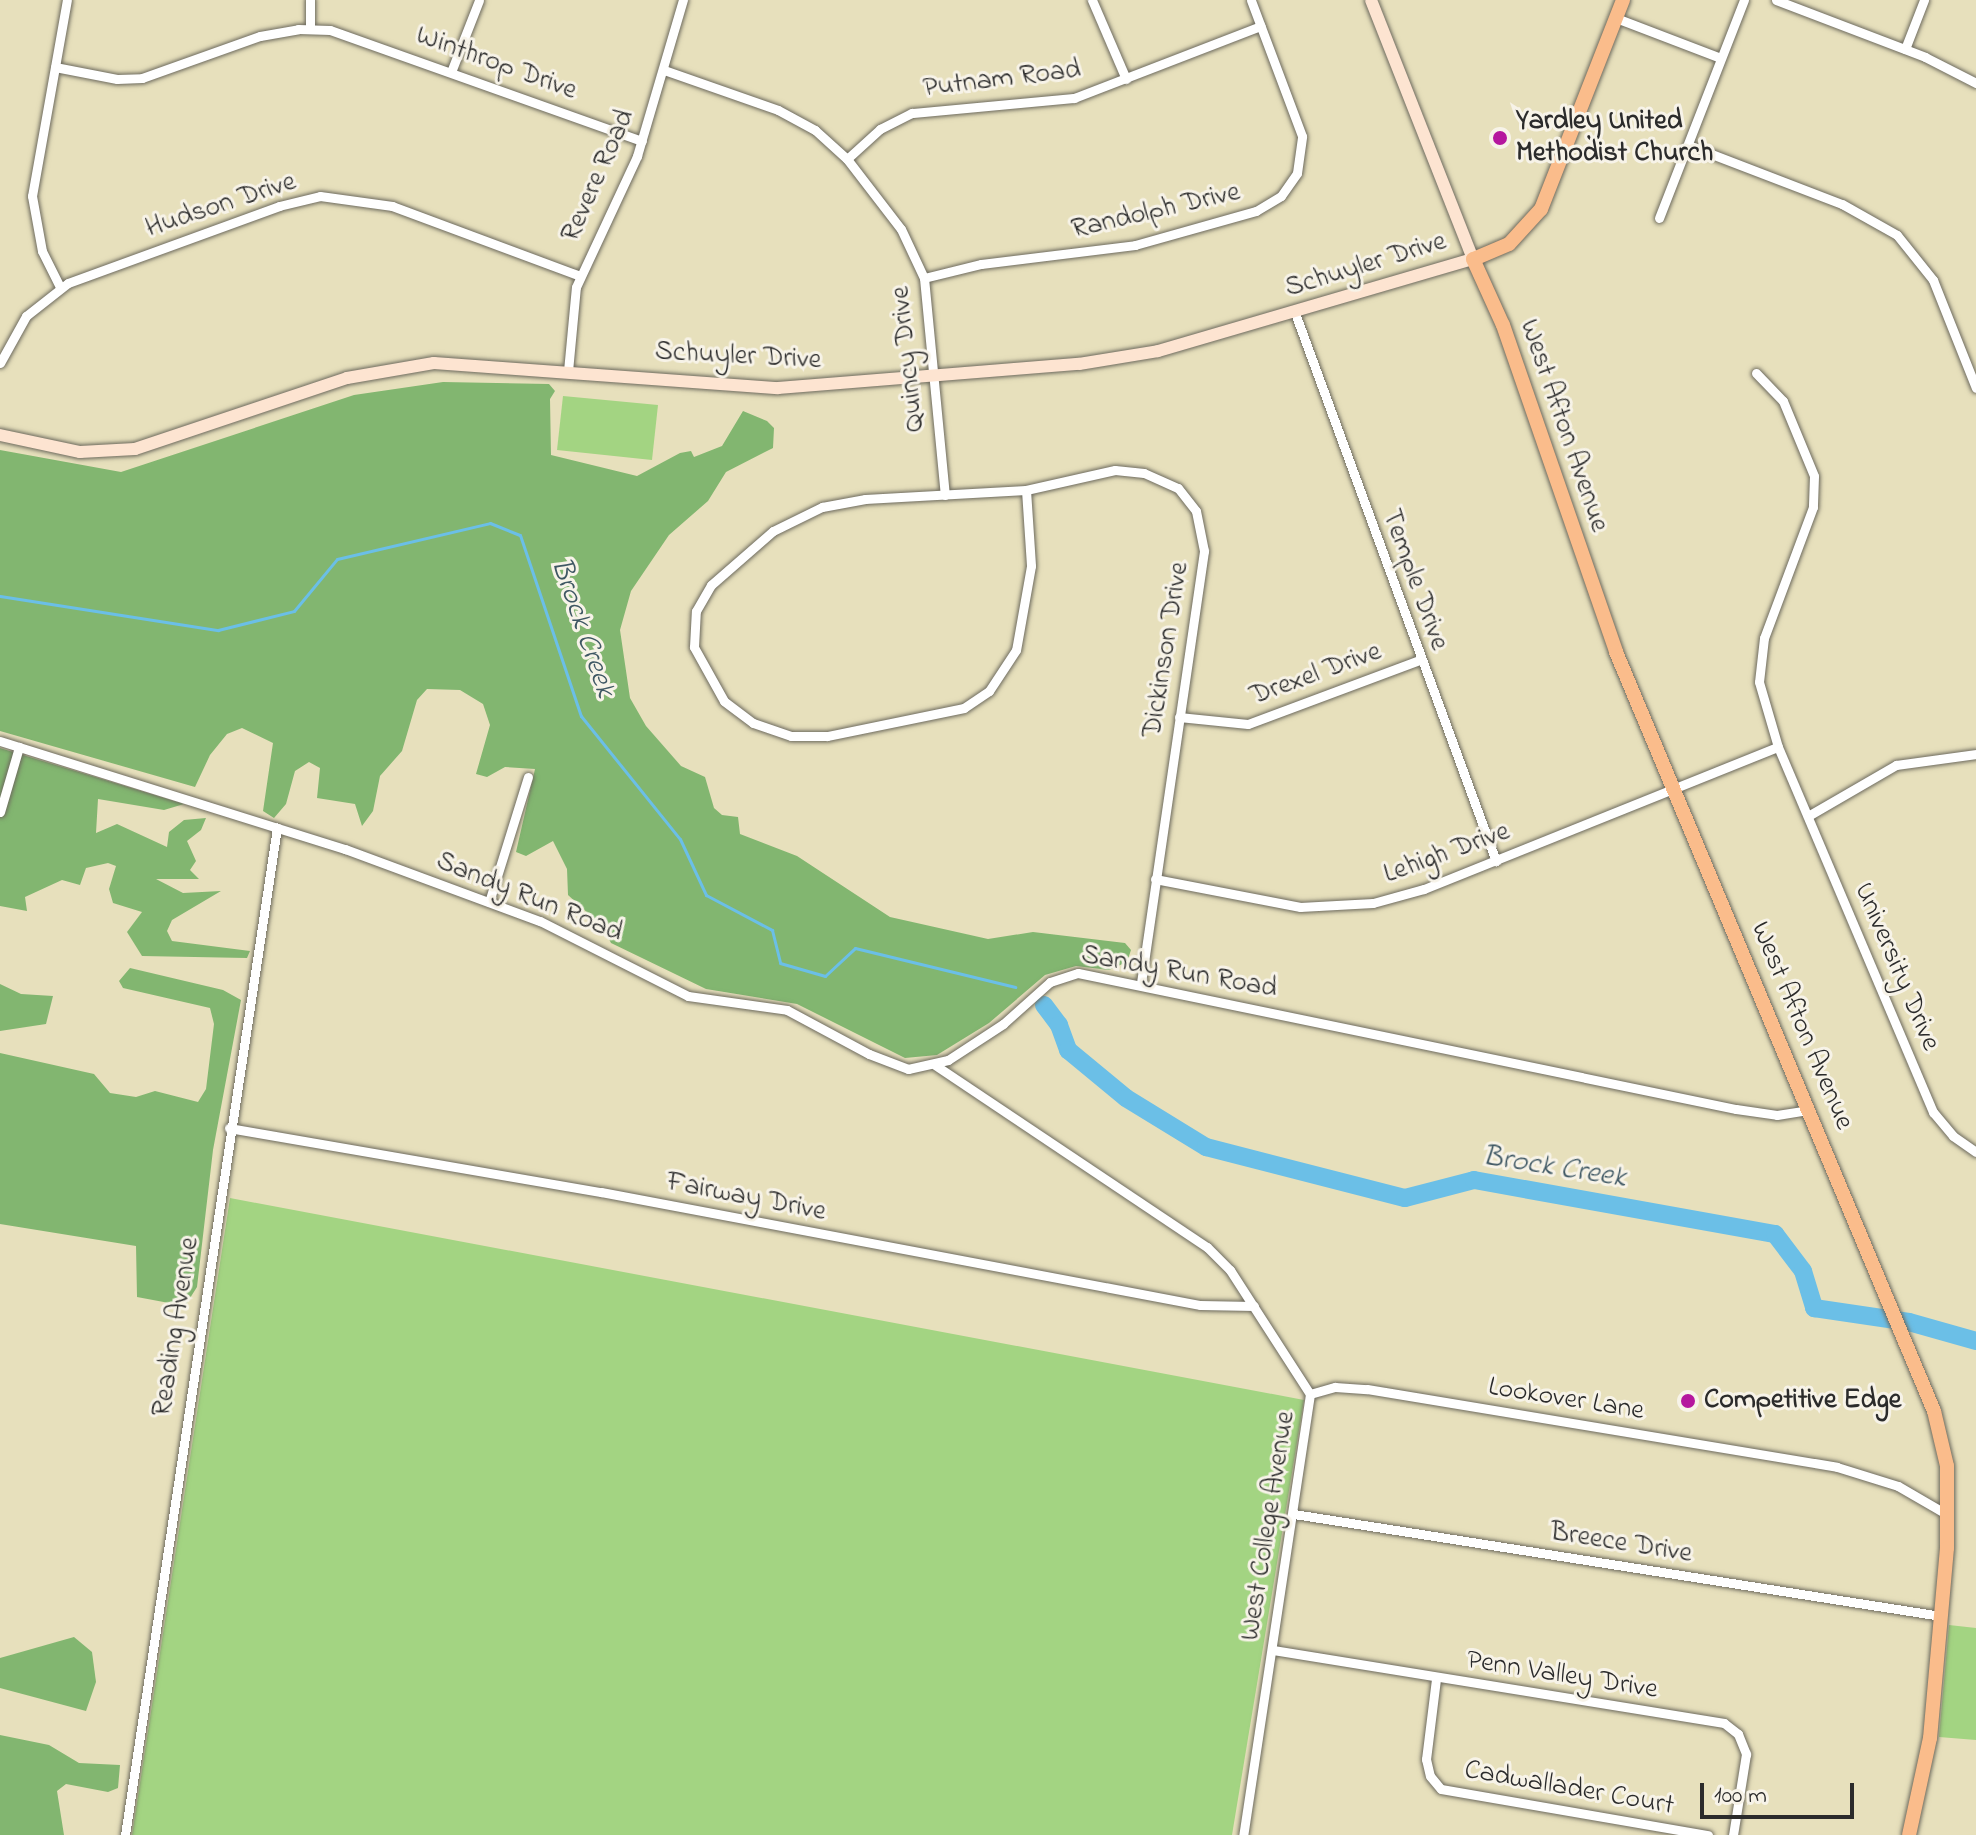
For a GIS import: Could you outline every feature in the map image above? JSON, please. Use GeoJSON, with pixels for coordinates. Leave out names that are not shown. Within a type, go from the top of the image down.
{"type":"FeatureCollection","features":[{"type":"Feature","properties":{"kind":"main road"},"geometry":{"type":"LineString","coordinates":[[1473,259],[1509,244],[1541,209],[1623,0]]}},
{"type":"Feature","properties":{"kind":"main road","name":"West Afton Avenue"},"geometry":{"type":"LineString","coordinates":[[1473,259],[1531,406],[1581,563],[1904,1335],[1943,1445],[1948,1515],[1941,1616],[1930,1738],[1909,1835]]}},
{"type":"Feature","properties":{"kind":"street"},"geometry":{"type":"LineString","coordinates":[[0,363],[26,316],[60,287],[42,251],[32,196],[67,0]]}},
{"type":"Feature","properties":{"kind":"street"},"geometry":{"type":"LineString","coordinates":[[310,0],[310,28]]}},
{"type":"Feature","properties":{"kind":"street"},"geometry":{"type":"LineString","coordinates":[[451,72],[479,0]]}},
{"type":"Feature","properties":{"kind":"street","name":"Revere Road"},"geometry":{"type":"LineString","coordinates":[[568,371],[580,276],[642,141],[683,0]]}},
{"type":"Feature","properties":{"kind":"street"},"geometry":{"type":"LineString","coordinates":[[1092,0],[1126,79]]}},
{"type":"Feature","properties":{"kind":"street","name":"Randolph Drive"},"geometry":{"type":"LineString","coordinates":[[924,278],[981,264],[1135,245],[1273,202],[1297,173],[1302,136],[1251,0]]}},
{"type":"Feature","properties":{"kind":"street"},"geometry":{"type":"LineString","coordinates":[[1371,0],[1473,259]]}},
{"type":"Feature","properties":{"kind":"street"},"geometry":{"type":"LineString","coordinates":[[1659,218],[1744,0]]}},
{"type":"Feature","properties":{"kind":"street"},"geometry":{"type":"LineString","coordinates":[[1776,0],[1905,49],[1976,83]]}},
{"type":"Feature","properties":{"kind":"street"},"geometry":{"type":"LineString","coordinates":[[1905,49],[1924,0]]}},
{"type":"Feature","properties":{"kind":"street"},"geometry":{"type":"LineString","coordinates":[[1616,18],[1721,58]]}},
{"type":"Feature","properties":{"kind":"street","name":"Putnam Road"},"geometry":{"type":"LineString","coordinates":[[847,159],[880,129],[912,113],[1050,102],[1126,79],[1261,26]]}},
{"type":"Feature","properties":{"kind":"street","name":"Winthrop Drive"},"geometry":{"type":"LineString","coordinates":[[55,67],[117,79],[142,78],[260,36],[310,28],[346,34],[642,141]]}},
{"type":"Feature","properties":{"kind":"street","name":"Quincy Drive"},"geometry":{"type":"LineString","coordinates":[[664,70],[799,120],[847,159],[901,229],[924,278],[945,495]]}},
{"type":"Feature","properties":{"kind":"street"},"geometry":{"type":"LineString","coordinates":[[1688,145],[1842,204],[1897,235],[1933,280],[1976,388]]}},
{"type":"Feature","properties":{"kind":"street","name":"Hudson Drive"},"geometry":{"type":"LineString","coordinates":[[60,287],[279,206],[332,196],[392,206],[580,276]]}},
{"type":"Feature","properties":{"kind":"street","name":"Schuyler Drive"},"geometry":{"type":"LineString","coordinates":[[0,435],[56,450],[120,451],[179,437],[347,378],[397,367],[466,363],[778,388],[1120,359],[1295,313],[1473,259]]}},
{"type":"Feature","properties":{"kind":"street","name":"Temple Drive"},"geometry":{"type":"LineString","coordinates":[[1295,313],[1419,660],[1496,861]]}},
{"type":"Feature","properties":{"kind":"street","name":"University Drive"},"geometry":{"type":"LineString","coordinates":[[1756,373],[1783,401],[1814,476],[1813,507],[1764,638],[1759,682],[1778,747],[1933,1112],[1953,1136],[1976,1152]]}},
{"type":"Feature","properties":{"kind":"street","name":"Dickinson Drive"},"geometry":{"type":"LineString","coordinates":[[1026,490],[1031,566],[1020,636],[1010,664],[980,698],[930,718],[807,738],[766,729],[724,701],[698,659],[693,631],[701,600],[720,577],[773,531],[822,507],[1026,490],[1124,470],[1168,481],[1189,499],[1201,523],[1204,551],[1141,983]]}},
{"type":"Feature","properties":{"kind":"street","name":"Drexel Drive"},"geometry":{"type":"LineString","coordinates":[[1179,717],[1248,724],[1419,660]]}},
{"type":"Feature","properties":{"kind":"street","name":"Sandy Run Road"},"geometry":{"type":"LineString","coordinates":[[0,741],[277,827],[489,902],[588,942],[688,996],[787,1010],[885,1061],[908,1069],[935,1065],[1003,1024],[1063,976],[1084,973],[1736,1109],[1777,1115],[1808,1110]]}},
{"type":"Feature","properties":{"kind":"street"},"geometry":{"type":"LineString","coordinates":[[0,812],[19,747]]}},
{"type":"Feature","properties":{"kind":"street","name":"Lehigh Drive"},"geometry":{"type":"LineString","coordinates":[[1155,879],[1278,905],[1332,908],[1397,898],[1675,792],[1778,747]]}},
{"type":"Feature","properties":{"kind":"street"},"geometry":{"type":"LineString","coordinates":[[1808,816],[1896,765],[1976,754]]}},
{"type":"Feature","properties":{"kind":"street"},"geometry":{"type":"LineString","coordinates":[[489,902],[528,777]]}},
{"type":"Feature","properties":{"kind":"street","name":"Reading Avenue"},"geometry":{"type":"LineString","coordinates":[[125,1835],[229,1128],[277,827]]}},
{"type":"Feature","properties":{"kind":"street","name":"West College Avenue"},"geometry":{"type":"LineString","coordinates":[[935,1065],[1207,1247],[1254,1306],[1310,1394],[1243,1835]]}},
{"type":"Feature","properties":{"kind":"street","name":"Fairway Drive"},"geometry":{"type":"LineString","coordinates":[[229,1128],[601,1192],[1200,1305],[1254,1306]]}},
{"type":"Feature","properties":{"kind":"street","name":"Lookover Lane"},"geometry":{"type":"LineString","coordinates":[[1310,1394],[1335,1387],[1367,1389],[1837,1467],[1898,1486],[1948,1515]]}},
{"type":"Feature","properties":{"kind":"street","name":"Breece Drive"},"geometry":{"type":"LineString","coordinates":[[1294,1514],[1941,1616]]}},
{"type":"Feature","properties":{"kind":"street","name":"Penn Valley Drive"},"geometry":{"type":"LineString","coordinates":[[1273,1650],[1436,1679],[1724,1723],[1738,1734],[1746,1754],[1733,1835]]}},
{"type":"Feature","properties":{"kind":"street","name":"Cadwallader Court"},"geometry":{"type":"LineString","coordinates":[[1436,1679],[1426,1759],[1430,1776],[1441,1789],[1708,1835]]}},
{"type":"Feature","properties":{"kind":"green space"},"geometry":{"type":"Polygon","coordinates":[[[443,382],[549,384],[555,391],[550,399],[551,455],[637,476],[680,453],[691,451],[694,457],[722,446],[743,411],[767,421],[774,428],[773,448],[726,472],[708,501],[669,535],[631,591],[620,630],[630,698],[646,726],[681,766],[705,777],[714,808],[722,815],[738,817],[740,834],[797,856],[890,917],[988,939],[1033,932],[1125,943],[1131,950],[1127,962],[1109,970],[1076,966],[1045,975],[989,1023],[937,1055],[905,1058],[797,1004],[706,989],[611,943],[603,927],[568,895],[567,869],[553,841],[526,856],[516,852],[535,769],[505,767],[487,777],[476,774],[490,725],[483,704],[460,690],[427,689],[417,700],[402,751],[380,776],[373,811],[362,826],[355,804],[317,798],[320,768],[309,762],[295,771],[286,804],[274,818],[263,811],[273,743],[242,728],[227,734],[210,755],[195,787],[0,731],[0,450],[121,472],[354,395],[443,382]]]}},
{"type":"Feature","properties":{"kind":"green space"},"geometry":{"type":"Polygon","coordinates":[[[563,396],[658,405],[652,460],[557,450],[563,396]]]}},
{"type":"Feature","properties":{"kind":"green space"},"geometry":{"type":"Polygon","coordinates":[[[0,748],[184,804],[164,810],[98,799],[96,833],[117,824],[167,847],[169,832],[184,820],[206,818],[201,830],[187,841],[196,861],[190,870],[199,879],[156,879],[183,893],[221,891],[172,920],[167,931],[172,941],[250,951],[247,958],[142,956],[127,932],[142,912],[113,903],[109,889],[116,866],[108,863],[86,868],[80,885],[62,880],[25,897],[27,911],[0,906],[0,748]]]}},
{"type":"Feature","properties":{"kind":"green space"},"geometry":{"type":"Polygon","coordinates":[[[130,968],[223,990],[241,1000],[213,1150],[197,1287],[185,1306],[137,1297],[136,1246],[0,1224],[0,1053],[94,1074],[110,1093],[136,1097],[155,1091],[198,1102],[206,1089],[214,1024],[210,1008],[123,988],[119,981],[130,968]]]}},
{"type":"Feature","properties":{"kind":"green space"},"geometry":{"type":"Polygon","coordinates":[[[0,984],[21,994],[53,996],[46,1024],[0,1031],[0,984]]]}},
{"type":"Feature","properties":{"kind":"green space"},"geometry":{"type":"Polygon","coordinates":[[[230,1198],[1304,1400],[1232,1835],[132,1835],[230,1198]]]}},
{"type":"Feature","properties":{"kind":"green space"},"geometry":{"type":"Polygon","coordinates":[[[1949,1625],[1976,1628],[1976,1740],[1939,1737],[1949,1625]]]}},
{"type":"Feature","properties":{"kind":"green space"},"geometry":{"type":"Polygon","coordinates":[[[74,1637],[92,1652],[96,1682],[86,1711],[0,1688],[0,1658],[74,1637]]]}},
{"type":"Feature","properties":{"kind":"green space"},"geometry":{"type":"Polygon","coordinates":[[[0,1735],[49,1745],[79,1763],[120,1765],[118,1788],[108,1792],[66,1784],[57,1791],[64,1835],[0,1835],[0,1735]]]}},
{"type":"Feature","properties":{"kind":"waterway","name":"Brock Creek"},"geometry":{"type":"LineString","coordinates":[[0,596],[218,630],[294,611],[337,559],[490,523],[520,535],[581,716],[680,839],[706,895],[772,930],[780,963],[825,976],[855,948],[1015,987]]}},
{"type":"Feature","properties":{"kind":"waterway","name":"Brock Creek"},"geometry":{"type":"LineString","coordinates":[[1044,1005],[1059,1025],[1068,1050],[1126,1098],[1206,1147],[1405,1198],[1474,1180],[1775,1234],[1803,1271],[1814,1308],[1909,1322],[1976,1341]]}},
{"type":"Feature","properties":{"kind":"place","name":"Yardley United Methodist Church"},"geometry":{"type":"Point","coordinates":[1500,138]}},
{"type":"Feature","properties":{"kind":"place","name":"Competitive Edge"},"geometry":{"type":"Point","coordinates":[1688,1401]}}]}
